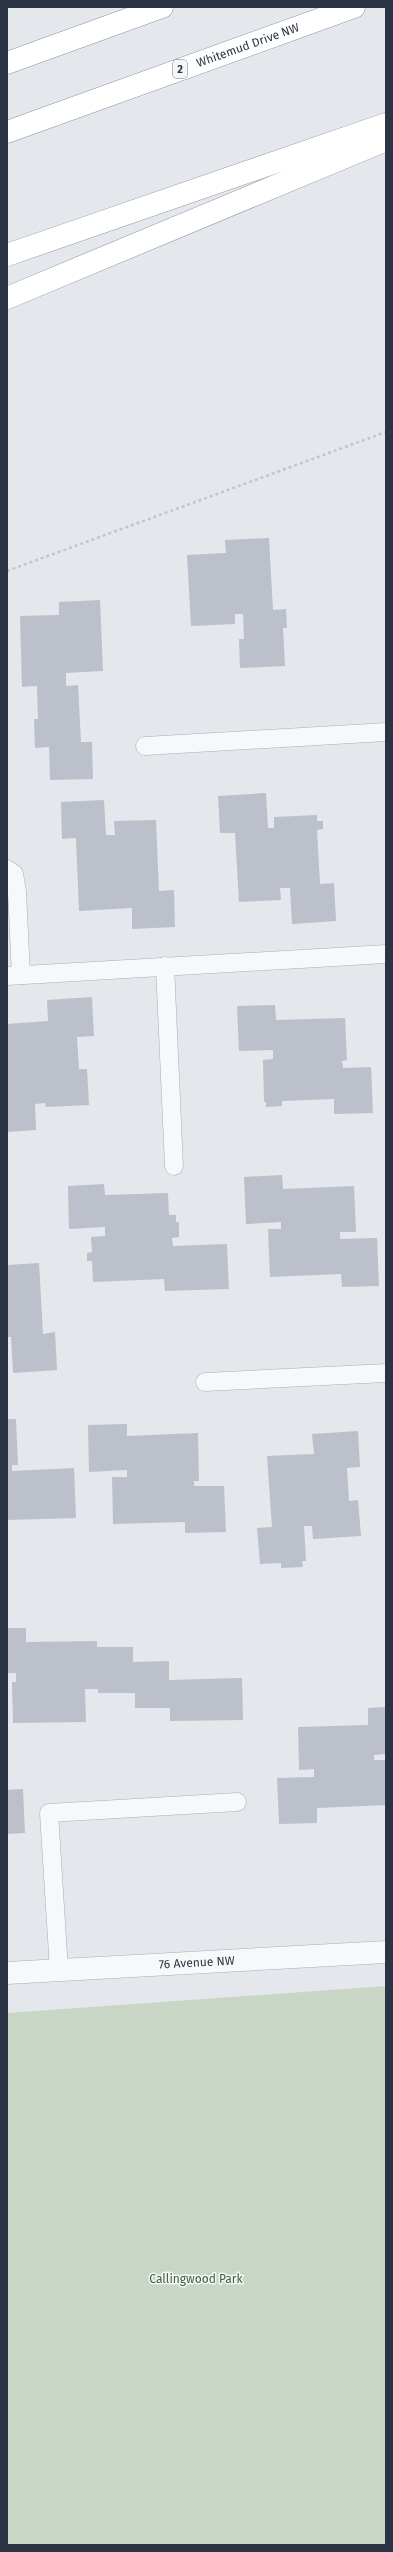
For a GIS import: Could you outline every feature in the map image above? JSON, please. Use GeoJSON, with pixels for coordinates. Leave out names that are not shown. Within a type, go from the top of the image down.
{"type":"FeatureCollection","features":[{"type":"Feature","properties":{"kind":"highway"},"geometry":{"type":"LineString","coordinates":[[7,63],[162,7]]}},
{"type":"Feature","properties":{"kind":"highway","name":"Whitemud Drive NW"},"geometry":{"type":"LineString","coordinates":[[7,132],[354,7]]}},
{"type":"Feature","properties":{"kind":"highway"},"geometry":{"type":"LineString","coordinates":[[7,254],[386,124]]}},
{"type":"Feature","properties":{"kind":"highway"},"geometry":{"type":"LineString","coordinates":[[7,298],[386,140]]}},
{"type":"Feature","properties":{"kind":"street","name":"76 Avenue NW"},"geometry":{"type":"LineString","coordinates":[[7,1973],[386,1952]]}},
{"type":"Feature","properties":{"kind":"lane"},"geometry":{"type":"LineString","coordinates":[[145,746],[386,732]]}},
{"type":"Feature","properties":{"kind":"lane"},"geometry":{"type":"LineString","coordinates":[[7,869],[14,874],[17,892],[14,975],[386,954]]}},
{"type":"Feature","properties":{"kind":"lane"},"geometry":{"type":"LineString","coordinates":[[165,966],[174,1166]]}},
{"type":"Feature","properties":{"kind":"lane"},"geometry":{"type":"LineString","coordinates":[[205,1382],[386,1374]]}},
{"type":"Feature","properties":{"kind":"lane"},"geometry":{"type":"LineString","coordinates":[[59,1970],[49,1813],[237,1802]]}},
{"type":"Feature","properties":{"kind":"path"},"geometry":{"type":"LineString","coordinates":[[7,571],[386,432]]}},
{"type":"Feature","properties":{"kind":"green space","name":"Callingwood Park"},"geometry":{"type":"Polygon","coordinates":[[[386,1986],[386,2545],[7,2545],[7,2013],[386,1986]]]}},
{"type":"Feature","properties":{"kind":"building"},"geometry":{"type":"Polygon","coordinates":[[[269,538],[273,610],[286,609],[287,628],[283,628],[285,666],[240,668],[239,639],[244,639],[243,614],[235,614],[235,624],[191,626],[187,555],[226,553],[225,540],[269,538]]]}},
{"type":"Feature","properties":{"kind":"building"},"geometry":{"type":"Polygon","coordinates":[[[100,600],[103,671],[66,673],[66,686],[78,685],[81,742],[92,742],[93,779],[50,780],[49,747],[35,748],[34,719],[38,719],[37,686],[22,687],[20,616],[59,615],[59,602],[100,600]]]}},
{"type":"Feature","properties":{"kind":"building"},"geometry":{"type":"Polygon","coordinates":[[[266,793],[268,828],[274,828],[274,817],[317,815],[317,821],[323,821],[323,829],[317,830],[320,884],[334,883],[336,921],[292,924],[290,888],[280,888],[281,900],[239,902],[235,833],[220,833],[218,796],[266,793]]]}},
{"type":"Feature","properties":{"kind":"building"},"geometry":{"type":"Polygon","coordinates":[[[104,800],[106,835],[115,835],[114,821],[156,820],[159,891],[174,890],[175,927],[132,929],[132,908],[79,911],[76,838],[62,839],[61,802],[104,800]]]}},
{"type":"Feature","properties":{"kind":"building"},"geometry":{"type":"Polygon","coordinates":[[[92,997],[94,1036],[77,1037],[79,1069],[87,1069],[89,1105],[46,1107],[45,1103],[35,1104],[36,1130],[7,1132],[7,1024],[48,1021],[47,1000],[92,997]]]}},
{"type":"Feature","properties":{"kind":"building"},"geometry":{"type":"Polygon","coordinates":[[[275,1005],[276,1020],[345,1018],[347,1060],[342,1061],[343,1068],[371,1067],[373,1113],[334,1114],[334,1099],[282,1101],[282,1106],[266,1107],[266,1102],[264,1102],[263,1060],[273,1059],[273,1050],[239,1051],[237,1006],[275,1005]]]}},
{"type":"Feature","properties":{"kind":"building"},"geometry":{"type":"Polygon","coordinates":[[[282,1175],[283,1189],[354,1186],[356,1232],[340,1232],[340,1239],[377,1238],[379,1286],[342,1287],[341,1274],[270,1277],[268,1229],[281,1229],[281,1222],[246,1224],[244,1177],[282,1175]]]}},
{"type":"Feature","properties":{"kind":"building"},"geometry":{"type":"Polygon","coordinates":[[[104,1184],[105,1195],[168,1193],[169,1215],[176,1215],[176,1222],[179,1222],[179,1237],[172,1238],[173,1246],[227,1244],[229,1289],[165,1291],[164,1279],[93,1282],[92,1261],[87,1261],[87,1253],[92,1252],[91,1237],[105,1236],[105,1227],[69,1229],[68,1186],[104,1184]]]}},
{"type":"Feature","properties":{"kind":"building"},"geometry":{"type":"Polygon","coordinates":[[[39,1263],[43,1334],[55,1332],[57,1370],[13,1373],[11,1337],[7,1337],[7,1265],[39,1263]]]}},
{"type":"Feature","properties":{"kind":"building"},"geometry":{"type":"Polygon","coordinates":[[[7,1419],[16,1419],[18,1465],[12,1465],[12,1471],[74,1468],[76,1518],[7,1520],[7,1419]]]}},
{"type":"Feature","properties":{"kind":"building"},"geometry":{"type":"Polygon","coordinates":[[[127,1424],[127,1436],[198,1433],[199,1481],[194,1481],[194,1486],[224,1486],[226,1532],[185,1533],[185,1522],[113,1524],[112,1477],[127,1477],[127,1470],[89,1472],[88,1425],[127,1424]]]}},
{"type":"Feature","properties":{"kind":"building"},"geometry":{"type":"Polygon","coordinates":[[[358,1431],[360,1467],[347,1468],[349,1501],[358,1500],[361,1536],[313,1539],[312,1526],[304,1526],[306,1561],[302,1561],[303,1567],[281,1568],[281,1563],[260,1564],[257,1528],[272,1527],[267,1456],[314,1454],[312,1434],[358,1431]]]}},
{"type":"Feature","properties":{"kind":"building"},"geometry":{"type":"Polygon","coordinates":[[[7,1628],[26,1628],[26,1642],[97,1641],[97,1647],[133,1647],[133,1662],[169,1661],[169,1680],[242,1678],[243,1720],[170,1721],[170,1708],[135,1708],[135,1693],[98,1693],[98,1689],[85,1689],[86,1722],[13,1723],[12,1682],[16,1682],[16,1673],[7,1673],[7,1628]]]}},
{"type":"Feature","properties":{"kind":"building"},"geometry":{"type":"Polygon","coordinates":[[[386,1707],[386,1754],[374,1755],[374,1760],[386,1760],[386,1805],[317,1808],[317,1823],[279,1824],[277,1778],[314,1777],[314,1769],[299,1770],[298,1727],[368,1725],[368,1708],[386,1707]]]}},
{"type":"Feature","properties":{"kind":"building"},"geometry":{"type":"Polygon","coordinates":[[[23,1789],[25,1833],[7,1834],[7,1790],[23,1789]]]}}]}
